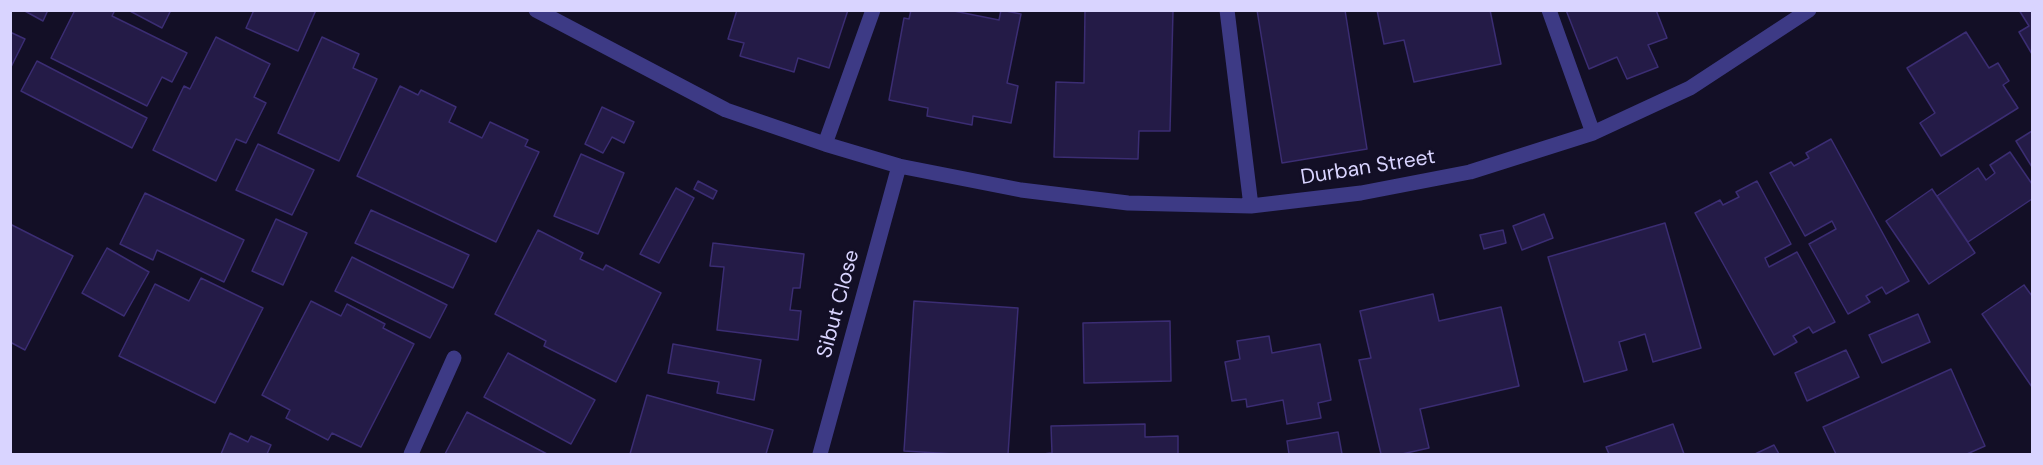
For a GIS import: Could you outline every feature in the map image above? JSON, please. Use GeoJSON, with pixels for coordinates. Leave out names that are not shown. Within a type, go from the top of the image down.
{"type":"FeatureCollection","features":[{"type":"Feature","properties":{"kind":"street","name":"Durban Street"},"geometry":{"type":"LineString","coordinates":[[536,10],[726,110],[825,144],[899,166],[1021,190],[1128,203],[1251,206],[1361,193],[1470,172],[1593,133],[1690,88],[1809,10]]}},
{"type":"Feature","properties":{"kind":"street"},"geometry":{"type":"LineString","coordinates":[[825,144],[873,10]]}},
{"type":"Feature","properties":{"kind":"street"},"geometry":{"type":"LineString","coordinates":[[1227,10],[1251,206]]}},
{"type":"Feature","properties":{"kind":"street"},"geometry":{"type":"LineString","coordinates":[[1549,10],[1593,133]]}},
{"type":"Feature","properties":{"kind":"street","name":"Sibut Close"},"geometry":{"type":"LineString","coordinates":[[820,454],[899,166]]}},
{"type":"Feature","properties":{"kind":"street"},"geometry":{"type":"LineString","coordinates":[[411,454],[454,358]]}},
{"type":"Feature","properties":{"kind":"building"},"geometry":{"type":"Polygon","coordinates":[[[23,10],[48,10],[43,21],[23,10]]]}},
{"type":"Feature","properties":{"kind":"building"},"geometry":{"type":"Polygon","coordinates":[[[75,10],[115,10],[112,16],[187,53],[172,82],[162,77],[147,106],[51,58],[75,10]]]}},
{"type":"Feature","properties":{"kind":"building"},"geometry":{"type":"Polygon","coordinates":[[[128,10],[171,10],[162,28],[128,10]]]}},
{"type":"Feature","properties":{"kind":"building"},"geometry":{"type":"Polygon","coordinates":[[[254,10],[316,10],[298,51],[246,28],[254,10]]]}},
{"type":"Feature","properties":{"kind":"building"},"geometry":{"type":"Polygon","coordinates":[[[737,10],[848,10],[829,68],[798,58],[794,72],[740,56],[744,43],[728,39],[737,10]]]}},
{"type":"Feature","properties":{"kind":"building"},"geometry":{"type":"Polygon","coordinates":[[[911,10],[949,10],[999,20],[1001,10],[1021,14],[1007,83],[1018,86],[1011,123],[973,116],[972,125],[927,116],[928,108],[889,100],[904,18],[909,19],[911,10]]]}},
{"type":"Feature","properties":{"kind":"building"},"geometry":{"type":"Polygon","coordinates":[[[1085,10],[1173,11],[1170,131],[1139,131],[1138,159],[1054,157],[1056,82],[1084,83],[1085,10]]]}},
{"type":"Feature","properties":{"kind":"building"},"geometry":{"type":"Polygon","coordinates":[[[1257,10],[1345,10],[1367,149],[1282,163],[1257,10]]]}},
{"type":"Feature","properties":{"kind":"building"},"geometry":{"type":"Polygon","coordinates":[[[1377,10],[1490,10],[1501,64],[1414,82],[1404,40],[1384,44],[1377,10]]]}},
{"type":"Feature","properties":{"kind":"building"},"geometry":{"type":"Polygon","coordinates":[[[1566,10],[1656,10],[1667,38],[1648,45],[1658,67],[1627,79],[1617,57],[1589,69],[1566,10]]]}},
{"type":"Feature","properties":{"kind":"building"},"geometry":{"type":"Polygon","coordinates":[[[2019,10],[2032,10],[2032,54],[2019,32],[2029,26],[2019,10]]]}},
{"type":"Feature","properties":{"kind":"building"},"geometry":{"type":"Polygon","coordinates":[[[10,32],[25,39],[10,69],[10,32]]]}},
{"type":"Feature","properties":{"kind":"building"},"geometry":{"type":"Polygon","coordinates":[[[1966,32],[1989,68],[1998,63],[2009,81],[2003,85],[2018,108],[1941,156],[1920,123],[1935,113],[1907,68],[1966,32]]]}},
{"type":"Feature","properties":{"kind":"building"},"geometry":{"type":"Polygon","coordinates":[[[216,37],[270,64],[254,97],[266,103],[246,143],[236,139],[216,181],[153,150],[184,86],[190,89],[216,37]]]}},
{"type":"Feature","properties":{"kind":"building"},"geometry":{"type":"Polygon","coordinates":[[[322,37],[359,54],[353,68],[377,79],[339,161],[278,133],[322,37]]]}},
{"type":"Feature","properties":{"kind":"building"},"geometry":{"type":"Polygon","coordinates":[[[37,61],[147,118],[132,148],[21,91],[37,61]]]}},
{"type":"Feature","properties":{"kind":"building"},"geometry":{"type":"Polygon","coordinates":[[[400,86],[418,95],[421,90],[456,107],[449,122],[482,138],[490,122],[528,140],[525,146],[539,152],[496,242],[357,176],[400,86]]]}},
{"type":"Feature","properties":{"kind":"building"},"geometry":{"type":"Polygon","coordinates":[[[602,107],[634,122],[624,143],[612,137],[603,153],[585,144],[602,107]]]}},
{"type":"Feature","properties":{"kind":"building"},"geometry":{"type":"Polygon","coordinates":[[[2032,131],[2032,167],[2016,141],[2032,131]]]}},
{"type":"Feature","properties":{"kind":"building"},"geometry":{"type":"Polygon","coordinates":[[[1831,139],[1909,281],[1886,294],[1882,287],[1866,296],[1870,302],[1848,314],[1809,244],[1836,229],[1832,221],[1805,236],[1770,173],[1791,162],[1794,166],[1809,158],[1806,153],[1831,139]]]}},
{"type":"Feature","properties":{"kind":"building"},"geometry":{"type":"Polygon","coordinates":[[[258,144],[314,170],[292,215],[236,190],[258,144]]]}},
{"type":"Feature","properties":{"kind":"building"},"geometry":{"type":"Polygon","coordinates":[[[2010,152],[2032,184],[2032,199],[1968,242],[1937,196],[1978,168],[1986,180],[1995,173],[1990,165],[2010,152]]]}},
{"type":"Feature","properties":{"kind":"building"},"geometry":{"type":"Polygon","coordinates":[[[581,154],[624,173],[598,234],[554,216],[581,154]]]}},
{"type":"Feature","properties":{"kind":"building"},"geometry":{"type":"Polygon","coordinates":[[[698,181],[717,191],[713,199],[694,189],[698,181]]]}},
{"type":"Feature","properties":{"kind":"building"},"geometry":{"type":"Polygon","coordinates":[[[1757,181],[1791,244],[1765,258],[1769,267],[1797,252],[1835,322],[1813,333],[1809,327],[1793,336],[1797,342],[1774,355],[1695,213],[1720,200],[1723,205],[1739,197],[1736,192],[1757,181]]]}},
{"type":"Feature","properties":{"kind":"building"},"geometry":{"type":"Polygon","coordinates":[[[676,188],[694,198],[659,263],[640,254],[676,188]]]}},
{"type":"Feature","properties":{"kind":"building"},"geometry":{"type":"Polygon","coordinates":[[[1932,189],[1975,253],[1929,284],[1886,221],[1932,189]]]}},
{"type":"Feature","properties":{"kind":"building"},"geometry":{"type":"Polygon","coordinates":[[[145,193],[244,240],[224,282],[157,250],[153,260],[120,244],[145,193]]]}},
{"type":"Feature","properties":{"kind":"building"},"geometry":{"type":"Polygon","coordinates":[[[371,210],[469,255],[453,288],[355,243],[371,210]]]}},
{"type":"Feature","properties":{"kind":"building"},"geometry":{"type":"Polygon","coordinates":[[[1544,214],[1553,238],[1522,250],[1513,226],[1544,214]]]}},
{"type":"Feature","properties":{"kind":"building"},"geometry":{"type":"Polygon","coordinates":[[[276,219],[307,233],[283,285],[252,271],[276,219]]]}},
{"type":"Feature","properties":{"kind":"building"},"geometry":{"type":"Polygon","coordinates":[[[1665,223],[1701,348],[1653,362],[1645,334],[1619,342],[1627,370],[1584,382],[1548,257],[1665,223]]]}},
{"type":"Feature","properties":{"kind":"building"},"geometry":{"type":"Polygon","coordinates":[[[10,224],[73,256],[25,350],[10,342],[10,224]]]}},
{"type":"Feature","properties":{"kind":"building"},"geometry":{"type":"Polygon","coordinates":[[[538,230],[583,253],[580,259],[603,270],[606,265],[661,293],[616,382],[544,346],[546,341],[495,314],[538,230]]]}},
{"type":"Feature","properties":{"kind":"building"},"geometry":{"type":"Polygon","coordinates":[[[1503,230],[1506,243],[1484,249],[1480,235],[1503,230]]]}},
{"type":"Feature","properties":{"kind":"building"},"geometry":{"type":"Polygon","coordinates":[[[713,243],[804,254],[800,288],[793,288],[790,310],[801,311],[798,340],[717,330],[724,267],[710,266],[713,243]]]}},
{"type":"Feature","properties":{"kind":"building"},"geometry":{"type":"Polygon","coordinates":[[[107,248],[149,272],[124,316],[82,293],[107,248]]]}},
{"type":"Feature","properties":{"kind":"building"},"geometry":{"type":"Polygon","coordinates":[[[352,257],[447,305],[430,338],[335,291],[352,257]]]}},
{"type":"Feature","properties":{"kind":"building"},"geometry":{"type":"Polygon","coordinates":[[[201,278],[263,308],[215,403],[119,356],[155,284],[189,301],[201,278]]]}},
{"type":"Feature","properties":{"kind":"building"},"geometry":{"type":"Polygon","coordinates":[[[2024,285],[2032,296],[2032,387],[1982,314],[2024,285]]]}},
{"type":"Feature","properties":{"kind":"building"},"geometry":{"type":"Polygon","coordinates":[[[1433,294],[1439,321],[1501,307],[1519,386],[1420,409],[1429,448],[1402,454],[1381,454],[1359,360],[1371,358],[1360,311],[1433,294]]]}},
{"type":"Feature","properties":{"kind":"building"},"geometry":{"type":"Polygon","coordinates":[[[311,301],[341,316],[347,304],[385,324],[383,328],[414,344],[361,447],[332,433],[328,440],[286,418],[290,410],[262,395],[311,301]]]}},
{"type":"Feature","properties":{"kind":"building"},"geometry":{"type":"Polygon","coordinates":[[[914,301],[1018,308],[1008,454],[904,451],[914,301]]]}},
{"type":"Feature","properties":{"kind":"building"},"geometry":{"type":"Polygon","coordinates":[[[1918,314],[1930,342],[1882,363],[1869,335],[1918,314]]]}},
{"type":"Feature","properties":{"kind":"building"},"geometry":{"type":"Polygon","coordinates":[[[1170,321],[1171,381],[1084,383],[1083,323],[1170,321]]]}},
{"type":"Feature","properties":{"kind":"building"},"geometry":{"type":"Polygon","coordinates":[[[1269,336],[1272,353],[1320,344],[1331,400],[1318,403],[1321,418],[1287,424],[1283,400],[1247,407],[1246,399],[1232,401],[1225,362],[1240,359],[1237,341],[1269,336]]]}},
{"type":"Feature","properties":{"kind":"building"},"geometry":{"type":"Polygon","coordinates":[[[673,344],[761,360],[754,400],[717,393],[719,382],[668,373],[673,344]]]}},
{"type":"Feature","properties":{"kind":"building"},"geometry":{"type":"Polygon","coordinates":[[[1846,350],[1859,377],[1807,401],[1795,373],[1846,350]]]}},
{"type":"Feature","properties":{"kind":"building"},"geometry":{"type":"Polygon","coordinates":[[[508,353],[595,400],[571,444],[484,397],[508,353]]]}},
{"type":"Feature","properties":{"kind":"building"},"geometry":{"type":"Polygon","coordinates":[[[1951,369],[1985,446],[1967,454],[1836,454],[1823,427],[1951,369]]]}},
{"type":"Feature","properties":{"kind":"building"},"geometry":{"type":"Polygon","coordinates":[[[647,395],[773,430],[766,454],[630,454],[647,395]]]}},
{"type":"Feature","properties":{"kind":"building"},"geometry":{"type":"Polygon","coordinates":[[[467,412],[547,454],[445,454],[467,412]]]}},
{"type":"Feature","properties":{"kind":"building"},"geometry":{"type":"Polygon","coordinates":[[[1145,424],[1145,437],[1178,436],[1178,454],[1043,454],[1052,453],[1051,426],[1145,424]]]}},
{"type":"Feature","properties":{"kind":"building"},"geometry":{"type":"Polygon","coordinates":[[[1673,424],[1684,454],[1609,454],[1606,447],[1673,424]]]}},
{"type":"Feature","properties":{"kind":"building"},"geometry":{"type":"Polygon","coordinates":[[[1338,432],[1342,454],[1289,454],[1287,441],[1338,432]]]}},
{"type":"Feature","properties":{"kind":"building"},"geometry":{"type":"Polygon","coordinates":[[[230,433],[248,442],[251,436],[271,445],[267,454],[221,454],[230,433]]]}},
{"type":"Feature","properties":{"kind":"building"},"geometry":{"type":"Polygon","coordinates":[[[1774,445],[1779,454],[1755,454],[1774,445]]]}}]}
